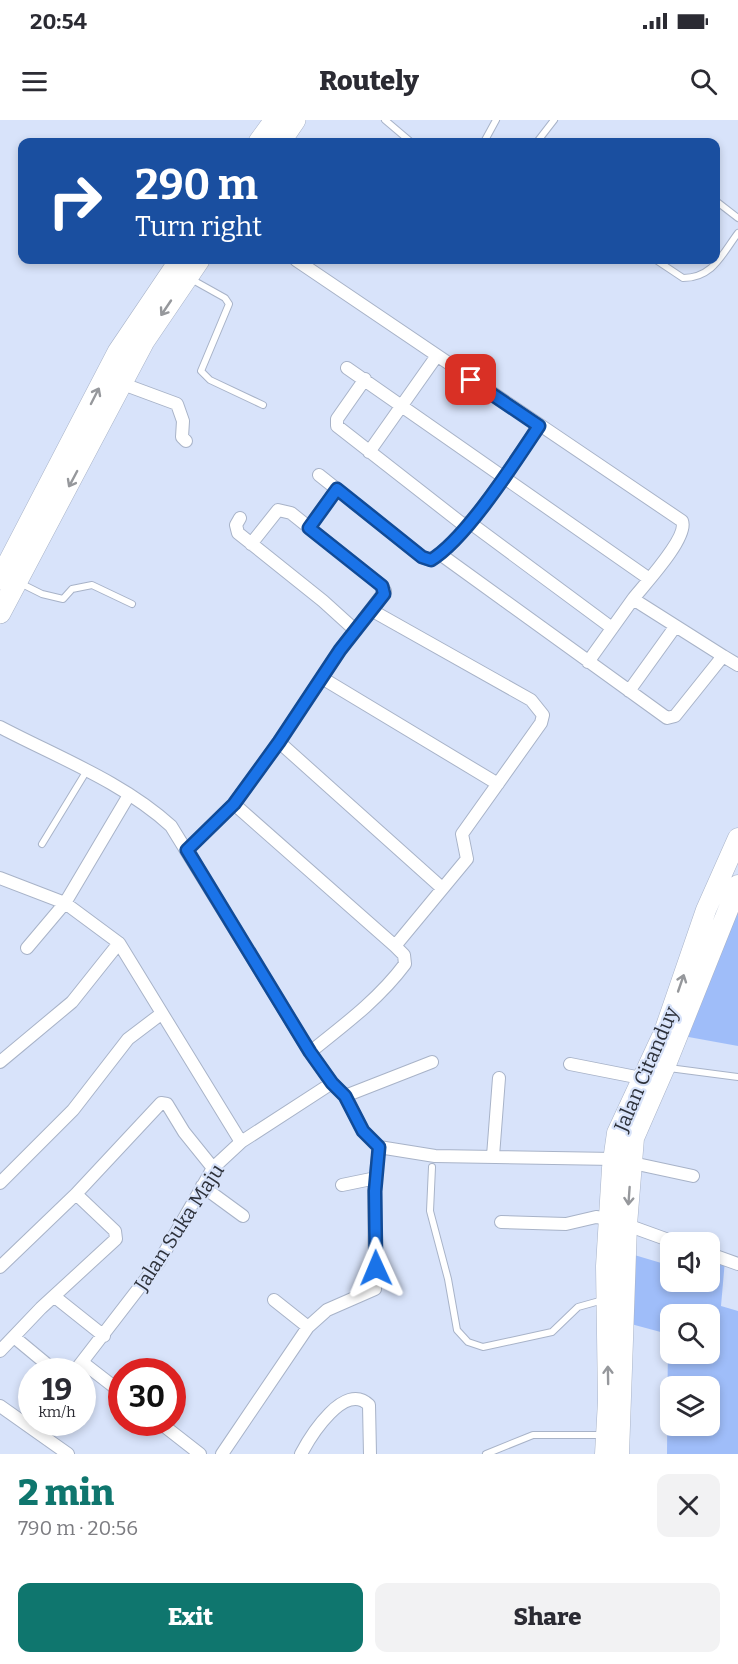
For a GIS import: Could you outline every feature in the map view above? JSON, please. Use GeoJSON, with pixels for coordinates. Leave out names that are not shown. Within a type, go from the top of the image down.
{"type":"FeatureCollection","features":[{"type":"Feature","properties":{"kind":"highway"},"geometry":{"type":"LineString","coordinates":[[263,138],[275,120]]}},
{"type":"Feature","properties":{"kind":"highway"},"geometry":{"type":"LineString","coordinates":[[283,138],[295,120]]}},
{"type":"Feature","properties":{"kind":"highway"},"geometry":{"type":"LineString","coordinates":[[6,578],[123,384],[144,341],[189,265]]}},
{"type":"Feature","properties":{"kind":"highway"},"geometry":{"type":"LineString","coordinates":[[0,613],[6,578],[118,352],[189,265]]}},
{"type":"Feature","properties":{"kind":"main road","name":"Jalan Citanduy"},"geometry":{"type":"LineString","coordinates":[[619,1454],[619,1222],[622,1120],[664,1032],[706,910],[738,838]]}},
{"type":"Feature","properties":{"kind":"main road","name":"Jalan Citanduy"},"geometry":{"type":"LineString","coordinates":[[622,1161],[665,1067],[738,885]]}},
{"type":"Feature","properties":{"kind":"main road","name":"Jalan Citanduy"},"geometry":{"type":"LineString","coordinates":[[605,1444],[608,1401],[607,1299],[619,1222]]}},
{"type":"Feature","properties":{"kind":"street"},"geometry":{"type":"LineString","coordinates":[[302,264],[436,357],[682,521],[684,530],[676,545],[648,578],[588,662]]}},
{"type":"Feature","properties":{"kind":"street"},"geometry":{"type":"LineString","coordinates":[[369,452],[436,357]]}},
{"type":"Feature","properties":{"kind":"street"},"geometry":{"type":"LineString","coordinates":[[347,368],[402,404],[648,578]]}},
{"type":"Feature","properties":{"kind":"street"},"geometry":{"type":"LineString","coordinates":[[365,379],[336,422],[339,429],[612,628]]}},
{"type":"Feature","properties":{"kind":"street"},"geometry":{"type":"LineString","coordinates":[[123,384],[177,404],[183,421],[182,437],[186,441]]}},
{"type":"Feature","properties":{"kind":"street"},"geometry":{"type":"LineString","coordinates":[[319,475],[422,557],[431,560],[440,554],[467,524],[504,477],[539,426]]}},
{"type":"Feature","properties":{"kind":"street"},"geometry":{"type":"LineString","coordinates":[[309,528],[337,489]]}},
{"type":"Feature","properties":{"kind":"street"},"geometry":{"type":"LineString","coordinates":[[187,850],[234,804],[279,742],[292,718],[355,630],[384,594],[382,586],[291,513],[278,510],[251,544]]}},
{"type":"Feature","properties":{"kind":"street"},"geometry":{"type":"LineString","coordinates":[[240,518],[236,530],[315,594],[355,630]]}},
{"type":"Feature","properties":{"kind":"street"},"geometry":{"type":"LineString","coordinates":[[440,554],[667,718],[671,718],[723,656]]}},
{"type":"Feature","properties":{"kind":"street"},"geometry":{"type":"LineString","coordinates":[[633,599],[738,664]]}},
{"type":"Feature","properties":{"kind":"street"},"geometry":{"type":"LineString","coordinates":[[371,610],[531,700],[540,708],[543,715],[541,723],[462,834],[467,859],[395,946]]}},
{"type":"Feature","properties":{"kind":"street"},"geometry":{"type":"LineString","coordinates":[[629,691],[675,627]]}},
{"type":"Feature","properties":{"kind":"street"},"geometry":{"type":"LineString","coordinates":[[322,678],[498,784]]}},
{"type":"Feature","properties":{"kind":"street"},"geometry":{"type":"LineString","coordinates":[[0,727],[129,795],[153,810],[171,826],[310,1052],[332,1083],[345,1096],[363,1131],[379,1147],[435,1156],[622,1161],[693,1176]]}},
{"type":"Feature","properties":{"kind":"street"},"geometry":{"type":"LineString","coordinates":[[279,742],[442,888]]}},
{"type":"Feature","properties":{"kind":"street"},"geometry":{"type":"LineString","coordinates":[[27,948],[65,903],[129,795]]}},
{"type":"Feature","properties":{"kind":"street"},"geometry":{"type":"LineString","coordinates":[[234,804],[395,946],[406,959],[393,981],[361,1012],[310,1052]]}},
{"type":"Feature","properties":{"kind":"street"},"geometry":{"type":"LineString","coordinates":[[0,878],[65,903],[119,943],[160,1014],[241,1142]]}},
{"type":"Feature","properties":{"kind":"street"},"geometry":{"type":"LineString","coordinates":[[0,1062],[72,1002],[119,943]]}},
{"type":"Feature","properties":{"kind":"street"},"geometry":{"type":"LineString","coordinates":[[0,1183],[73,1110],[128,1039],[160,1014]]}},
{"type":"Feature","properties":{"kind":"street"},"geometry":{"type":"LineString","coordinates":[[345,1096],[432,1062]]}},
{"type":"Feature","properties":{"kind":"street"},"geometry":{"type":"LineString","coordinates":[[570,1064],[641,1078]]}},
{"type":"Feature","properties":{"kind":"street"},"geometry":{"type":"LineString","coordinates":[[493,1156],[499,1078]]}},
{"type":"Feature","properties":{"kind":"street","name":"Jalan Suka Maju"},"geometry":{"type":"LineString","coordinates":[[86,1358],[159,1262],[213,1168],[241,1142],[332,1083]]}},
{"type":"Feature","properties":{"kind":"street"},"geometry":{"type":"LineString","coordinates":[[0,1267],[76,1194],[161,1103],[167,1104],[184,1132],[213,1168]]}},
{"type":"Feature","properties":{"kind":"street"},"geometry":{"type":"LineString","coordinates":[[222,1454],[308,1327],[327,1310],[375,1289],[376,1178],[379,1147]]}},
{"type":"Feature","properties":{"kind":"street"},"geometry":{"type":"LineString","coordinates":[[342,1185],[376,1178]]}},
{"type":"Feature","properties":{"kind":"street"},"geometry":{"type":"LineString","coordinates":[[202,1186],[243,1216]]}},
{"type":"Feature","properties":{"kind":"street"},"geometry":{"type":"LineString","coordinates":[[0,1351],[117,1239],[115,1231],[76,1194]]}},
{"type":"Feature","properties":{"kind":"street"},"geometry":{"type":"LineString","coordinates":[[501,1222],[566,1224],[596,1217],[619,1222],[660,1237]]}},
{"type":"Feature","properties":{"kind":"street"},"geometry":{"type":"LineString","coordinates":[[720,1258],[738,1264]]}},
{"type":"Feature","properties":{"kind":"street"},"geometry":{"type":"LineString","coordinates":[[55,1297],[104,1336]]}},
{"type":"Feature","properties":{"kind":"street"},"geometry":{"type":"LineString","coordinates":[[274,1300],[308,1327]]}},
{"type":"Feature","properties":{"kind":"street"},"geometry":{"type":"LineString","coordinates":[[14,1337],[39,1358]]}},
{"type":"Feature","properties":{"kind":"street"},"geometry":{"type":"LineString","coordinates":[[301,1454],[322,1422],[343,1401],[350,1399],[361,1399],[369,1405],[370,1454]]}},
{"type":"Feature","properties":{"kind":"street"},"geometry":{"type":"LineString","coordinates":[[0,1406],[18,1416]]}},
{"type":"Feature","properties":{"kind":"street"},"geometry":{"type":"LineString","coordinates":[[46,1436],[68,1454]]}},
{"type":"Feature","properties":{"kind":"street"},"geometry":{"type":"LineString","coordinates":[[177,1436],[200,1454]]}},
{"type":"Feature","properties":{"kind":"lane"},"geometry":{"type":"LineString","coordinates":[[385,120],[406,138]]}},
{"type":"Feature","properties":{"kind":"lane"},"geometry":{"type":"LineString","coordinates":[[488,138],[496,120]]}},
{"type":"Feature","properties":{"kind":"lane"},"geometry":{"type":"LineString","coordinates":[[540,138],[554,120]]}},
{"type":"Feature","properties":{"kind":"lane"},"geometry":{"type":"LineString","coordinates":[[720,204],[738,218]]}},
{"type":"Feature","properties":{"kind":"lane"},"geometry":{"type":"LineString","coordinates":[[720,257],[738,233]]}},
{"type":"Feature","properties":{"kind":"lane"},"geometry":{"type":"LineString","coordinates":[[662,264],[683,278],[703,275],[715,264]]}},
{"type":"Feature","properties":{"kind":"lane"},"geometry":{"type":"LineString","coordinates":[[189,265],[229,304],[201,371],[210,380],[263,405]]}},
{"type":"Feature","properties":{"kind":"lane"},"geometry":{"type":"LineString","coordinates":[[6,578],[42,594],[60,598],[66,598],[72,589],[96,586],[132,604]]}},
{"type":"Feature","properties":{"kind":"lane"},"geometry":{"type":"LineString","coordinates":[[42,844],[86,772]]}},
{"type":"Feature","properties":{"kind":"lane"},"geometry":{"type":"LineString","coordinates":[[665,1067],[738,1077]]}},
{"type":"Feature","properties":{"kind":"lane"},"geometry":{"type":"LineString","coordinates":[[432,1167],[430,1211],[448,1279],[457,1330],[468,1342],[483,1347],[552,1332],[578,1307],[607,1299]]}},
{"type":"Feature","properties":{"kind":"lane"},"geometry":{"type":"LineString","coordinates":[[486,1454],[533,1435],[605,1444]]}},
{"type":"Feature","properties":{"kind":"shaded area"},"geometry":{"type":"Polygon","coordinates":[[[738,909],[738,1046],[683,1036],[738,909]]]}},
{"type":"Feature","properties":{"kind":"shaded area"},"geometry":{"type":"Polygon","coordinates":[[[631,1254],[660,1263],[660,1292],[720,1292],[720,1258],[725,1260],[721,1306],[738,1311],[738,1454],[667,1454],[667,1436],[720,1436],[720,1376],[668,1376],[668,1364],[720,1364],[720,1304],[660,1304],[660,1332],[631,1324],[631,1254]]]}},
{"type":"Feature","properties":{"kind":"route"},"geometry":{"type":"LineString","coordinates":[[376,1268],[375,1161],[379,1147],[363,1131],[345,1096],[332,1083],[310,1052],[187,850],[234,804],[279,742],[292,718],[340,650],[383,597],[385,591],[382,586],[309,528],[337,489],[422,557],[431,560],[440,554],[469,522],[539,426],[471,380]]}}]}
